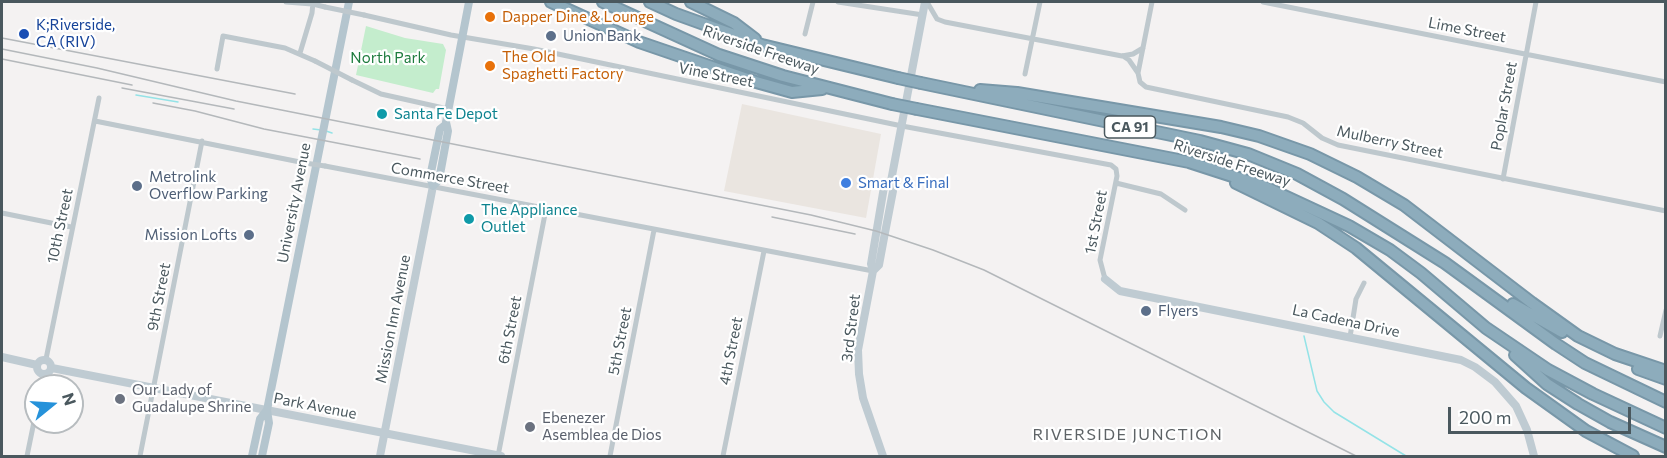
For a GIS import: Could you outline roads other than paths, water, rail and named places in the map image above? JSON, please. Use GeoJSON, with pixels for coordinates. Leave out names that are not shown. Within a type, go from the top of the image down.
{"type":"FeatureCollection","features":[{"type":"Feature","properties":{"kind":"highway"},"geometry":{"type":"LineString","coordinates":[[551,2],[639,42],[756,82],[792,92],[829,88]]}},
{"type":"Feature","properties":{"kind":"highway","name":"Riverside Freeway"},"geometry":{"type":"LineString","coordinates":[[603,2],[719,55],[783,76],[892,104],[1189,162],[1263,186],[1349,226],[1390,250],[1486,328],[1548,370],[1665,428]]}},
{"type":"Feature","properties":{"kind":"highway","name":"Riverside Freeway"},"geometry":{"type":"LineString","coordinates":[[650,2],[676,14],[762,45],[898,78],[1200,141],[1248,154],[1320,186],[1464,276],[1585,363],[1665,402]]}},
{"type":"Feature","properties":{"kind":"highway"},"geometry":{"type":"LineString","coordinates":[[690,2],[734,23],[762,45]]}},
{"type":"Feature","properties":{"kind":"highway"},"geometry":{"type":"LineString","coordinates":[[935,86],[1017,93],[1221,127],[1272,140],[1326,161],[1404,205],[1578,336],[1615,354],[1665,371]]}},
{"type":"Feature","properties":{"kind":"highway"},"geometry":{"type":"LineString","coordinates":[[1189,162],[1293,210],[1327,229],[1372,260],[1487,357],[1551,406],[1586,431],[1633,456]]}},
{"type":"Feature","properties":{"kind":"highway"},"geometry":{"type":"LineString","coordinates":[[1464,276],[1584,345],[1628,366],[1665,379]]}},
{"type":"Feature","properties":{"kind":"highway"},"geometry":{"type":"LineString","coordinates":[[1486,328],[1547,384],[1563,395],[1610,422],[1665,447]]}},
{"type":"Feature","properties":{"kind":"highway"},"geometry":{"type":"LineString","coordinates":[[1616,378],[1665,395]]}},
{"type":"Feature","properties":{"kind":"main road","name":"University Avenue"},"geometry":{"type":"LineString","coordinates":[[262,456],[269,423],[267,410],[349,2]]}},
{"type":"Feature","properties":{"kind":"main road","name":"Mission Inn Avenue"},"geometry":{"type":"LineString","coordinates":[[433,186],[439,180],[448,131],[446,125],[448,109],[470,2]]}},
{"type":"Feature","properties":{"kind":"main road","name":"University Avenue"},"geometry":{"type":"LineString","coordinates":[[252,456],[260,419],[267,410]]}},
{"type":"Feature","properties":{"kind":"street","name":"Vine Street"},"geometry":{"type":"LineString","coordinates":[[286,2],[311,2],[325,7],[463,36],[902,126],[1111,165],[1116,169]]}},
{"type":"Feature","properties":{"kind":"street"},"geometry":{"type":"LineString","coordinates":[[300,53],[312,14],[311,2]]}},
{"type":"Feature","properties":{"kind":"street"},"geometry":{"type":"LineString","coordinates":[[806,34],[813,2]]}},
{"type":"Feature","properties":{"kind":"street"},"geometry":{"type":"LineString","coordinates":[[838,2],[922,15]]}},
{"type":"Feature","properties":{"kind":"street"},"geometry":{"type":"LineString","coordinates":[[926,2],[937,19],[945,22],[1122,56],[1133,54],[1143,48]]}},
{"type":"Feature","properties":{"kind":"street","name":"3rd Street"},"geometry":{"type":"LineString","coordinates":[[883,456],[863,398],[858,350],[873,271],[879,265],[893,191],[891,181],[926,2]]}},
{"type":"Feature","properties":{"kind":"street"},"geometry":{"type":"LineString","coordinates":[[1025,74],[1040,2]]}},
{"type":"Feature","properties":{"kind":"street"},"geometry":{"type":"LineString","coordinates":[[1138,73],[1152,2]]}},
{"type":"Feature","properties":{"kind":"street","name":"Lime Street"},"geometry":{"type":"LineString","coordinates":[[1263,2],[1665,82]]}},
{"type":"Feature","properties":{"kind":"street","name":"Poplar Street"},"geometry":{"type":"LineString","coordinates":[[1503,179],[1536,2]]}},
{"type":"Feature","properties":{"kind":"street"},"geometry":{"type":"LineString","coordinates":[[217,69],[223,36],[285,48],[300,53],[381,94],[448,109]]}},
{"type":"Feature","properties":{"kind":"street","name":"Mulberry Street"},"geometry":{"type":"LineString","coordinates":[[1122,56],[1129,60],[1138,73],[1140,82],[1153,90],[1288,117],[1303,123],[1322,138],[1338,145],[1665,211]]}},
{"type":"Feature","properties":{"kind":"street","name":"10th Street"},"geometry":{"type":"LineString","coordinates":[[46,359],[99,98]]}},
{"type":"Feature","properties":{"kind":"street","name":"Commerce Street"},"geometry":{"type":"LineString","coordinates":[[95,121],[873,271]]}},
{"type":"Feature","properties":{"kind":"street","name":"9th Street"},"geometry":{"type":"LineString","coordinates":[[140,456],[202,141]]}},
{"type":"Feature","properties":{"kind":"street","name":"1st Street"},"geometry":{"type":"LineString","coordinates":[[1105,279],[1100,260],[1116,183],[1116,169]]}},
{"type":"Feature","properties":{"kind":"street"},"geometry":{"type":"LineString","coordinates":[[1116,183],[1161,194],[1185,210]]}},
{"type":"Feature","properties":{"kind":"street","name":"Mission Inn Avenue"},"geometry":{"type":"LineString","coordinates":[[380,456],[433,186]]}},
{"type":"Feature","properties":{"kind":"street","name":"6th Street"},"geometry":{"type":"LineString","coordinates":[[499,456],[546,209]]}},
{"type":"Feature","properties":{"kind":"street"},"geometry":{"type":"LineString","coordinates":[[2,213],[71,227]]}},
{"type":"Feature","properties":{"kind":"street","name":"5th Street"},"geometry":{"type":"LineString","coordinates":[[610,456],[654,230]]}},
{"type":"Feature","properties":{"kind":"street","name":"4th Street"},"geometry":{"type":"LineString","coordinates":[[723,456],[764,251]]}},
{"type":"Feature","properties":{"kind":"street","name":"La Cadena Drive"},"geometry":{"type":"LineString","coordinates":[[1105,279],[1120,291],[1461,360],[1495,382],[1516,406],[1527,430],[1534,456]]}},
{"type":"Feature","properties":{"kind":"street"},"geometry":{"type":"LineString","coordinates":[[1350,337],[1356,299],[1364,283]]}},
{"type":"Feature","properties":{"kind":"street"},"geometry":{"type":"LineString","coordinates":[[1660,336],[1665,310]]}},
{"type":"Feature","properties":{"kind":"street"},"geometry":{"type":"LineString","coordinates":[[2,357],[37,365]]}},
{"type":"Feature","properties":{"kind":"street"},"geometry":{"type":"LineString","coordinates":[[46,359],[51,363],[52,368],[48,373],[43,374],[37,365],[40,360],[46,359]]}},
{"type":"Feature","properties":{"kind":"street","name":"Park Avenue"},"geometry":{"type":"LineString","coordinates":[[52,368],[499,456]]}},
{"type":"Feature","properties":{"kind":"street"},"geometry":{"type":"LineString","coordinates":[[27,456],[32,434]]}},
{"type":"Feature","properties":{"kind":"waterway"},"geometry":{"type":"LineString","coordinates":[[136,95],[178,102]]}},
{"type":"Feature","properties":{"kind":"waterway"},"geometry":{"type":"LineString","coordinates":[[313,129],[321,130]]}},
{"type":"Feature","properties":{"kind":"waterway"},"geometry":{"type":"LineString","coordinates":[[326,131],[332,133]]}},
{"type":"Feature","properties":{"kind":"waterway"},"geometry":{"type":"LineString","coordinates":[[1304,336],[1317,391],[1324,402],[1334,412],[1406,456]]}},
{"type":"Feature","properties":{"kind":"railway"},"geometry":{"type":"LineString","coordinates":[[2,38],[295,94]]}},
{"type":"Feature","properties":{"kind":"railway"},"geometry":{"type":"LineString","coordinates":[[2,49],[97,68],[236,101],[811,215],[876,231],[984,270],[1356,456]]}},
{"type":"Feature","properties":{"kind":"railway"},"geometry":{"type":"LineString","coordinates":[[2,59],[132,85]]}},
{"type":"Feature","properties":{"kind":"railway"},"geometry":{"type":"LineString","coordinates":[[122,88],[234,109]]}},
{"type":"Feature","properties":{"kind":"railway"},"geometry":{"type":"LineString","coordinates":[[153,103],[264,129],[420,159]]}},
{"type":"Feature","properties":{"kind":"railway"},"geometry":{"type":"LineString","coordinates":[[772,217],[855,234]]}},
{"type":"Feature","properties":{"kind":"place","name":"Dapper Dine & Lounge"},"geometry":{"type":"Point","coordinates":[490,17]}},
{"type":"Feature","properties":{"kind":"place","name":"K;Riverside, CA (RIV)"},"geometry":{"type":"Point","coordinates":[24,34]}},
{"type":"Feature","properties":{"kind":"place","name":"Union Bank"},"geometry":{"type":"Point","coordinates":[551,36]}},
{"type":"Feature","properties":{"kind":"place","name":"The Old Spaghetti Factory"},"geometry":{"type":"Point","coordinates":[490,66]}},
{"type":"Feature","properties":{"kind":"place","name":"Santa Fe Depot"},"geometry":{"type":"Point","coordinates":[382,114]}},
{"type":"Feature","properties":{"kind":"place","name":"Smart & Final"},"geometry":{"type":"Point","coordinates":[846,183]}},
{"type":"Feature","properties":{"kind":"place","name":"Metrolink Overflow Parking"},"geometry":{"type":"Point","coordinates":[137,186]}},
{"type":"Feature","properties":{"kind":"place","name":"The Appliance Outlet"},"geometry":{"type":"Point","coordinates":[469,219]}},
{"type":"Feature","properties":{"kind":"place","name":"Mission Lofts"},"geometry":{"type":"Point","coordinates":[249,235]}},
{"type":"Feature","properties":{"kind":"place","name":"Flyers"},"geometry":{"type":"Point","coordinates":[1146,311]}},
{"type":"Feature","properties":{"kind":"place","name":"Our Lady of Guadalupe Shrine"},"geometry":{"type":"Point","coordinates":[120,399]}},
{"type":"Feature","properties":{"kind":"place","name":"Ebenezer Asemblea de Dios"},"geometry":{"type":"Point","coordinates":[530,427]}},
{"type":"Feature","properties":{"kind":"district","name":"RIVERSIDE JUNCTION"},"geometry":{"type":"Point","coordinates":[1128,435]}},
{"type":"Feature","properties":{"kind":"park label","name":"North Park"},"geometry":{"type":"Point","coordinates":[388,58]}}]}
